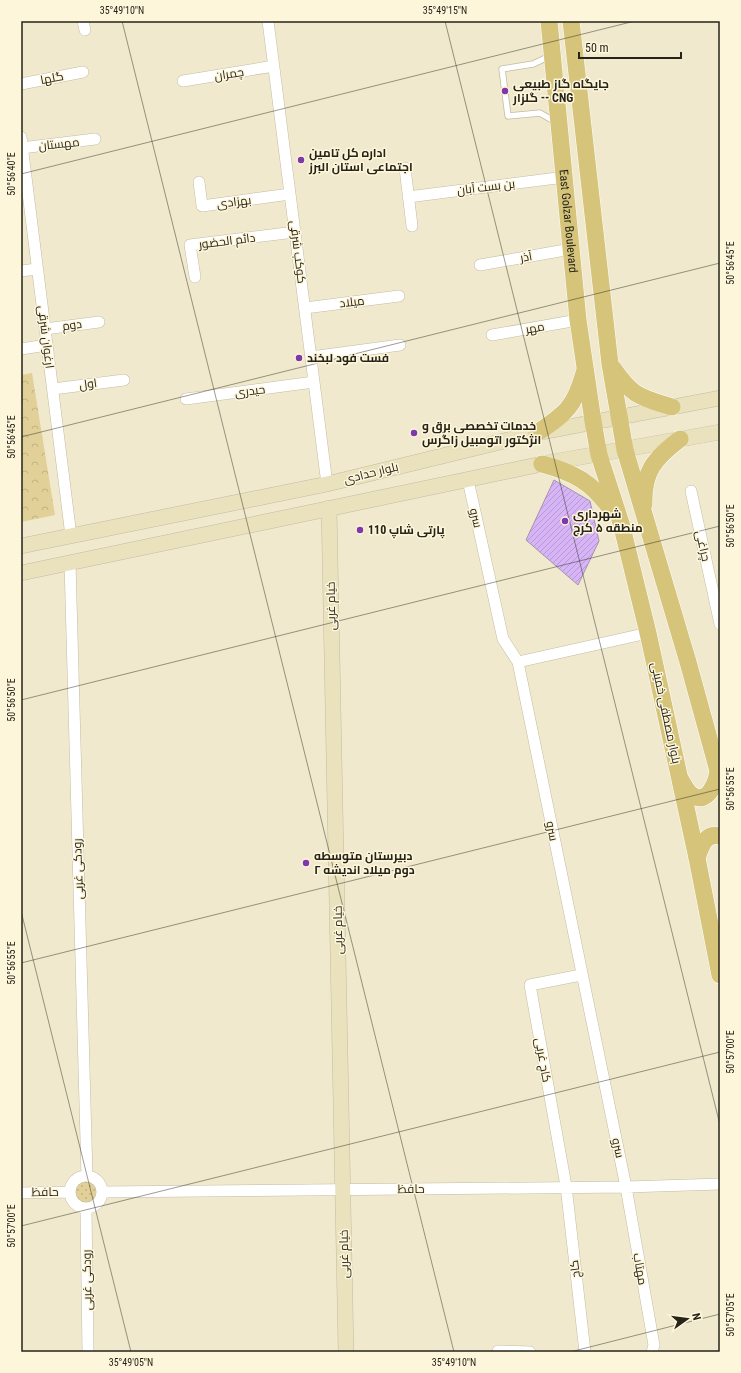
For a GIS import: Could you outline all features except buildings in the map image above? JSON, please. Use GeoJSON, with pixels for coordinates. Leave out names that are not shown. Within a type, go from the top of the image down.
{"type":"FeatureCollection","features":[{"type":"Feature","properties":{"kind":"main road","name":"East Golzar Boulevard"},"geometry":{"type":"LineString","coordinates":[[549,21],[578,320],[599,455]]}},
{"type":"Feature","properties":{"kind":"main road","name":"East Golzar Boulevard"},"geometry":{"type":"LineString","coordinates":[[571,21],[610,364],[625,450]]}},
{"type":"Feature","properties":{"kind":"main road"},"geometry":{"type":"LineString","coordinates":[[610,364],[624,384],[634,393],[672,407]]}},
{"type":"Feature","properties":{"kind":"main road"},"geometry":{"type":"LineString","coordinates":[[537,433],[563,416],[574,402],[585,369]]}},
{"type":"Feature","properties":{"kind":"main road","name":"بلوار حدادی"},"geometry":{"type":"LineString","coordinates":[[21,546],[327,484],[537,433],[593,421],[720,398]]}},
{"type":"Feature","properties":{"kind":"main road","name":"بلوار حدادی"},"geometry":{"type":"LineString","coordinates":[[21,573],[542,464],[599,455],[720,432]]}},
{"type":"Feature","properties":{"kind":"main road"},"geometry":{"type":"LineString","coordinates":[[645,518],[644,492],[648,471],[661,454],[680,439]]}},
{"type":"Feature","properties":{"kind":"main road"},"geometry":{"type":"LineString","coordinates":[[625,450],[688,662],[719,774],[710,793],[698,798],[692,795],[681,780]]}},
{"type":"Feature","properties":{"kind":"main road","name":"بلوار مصطفی خمینی"},"geometry":{"type":"LineString","coordinates":[[599,455],[620,523],[648,633],[681,780],[720,975]]}},
{"type":"Feature","properties":{"kind":"main road"},"geometry":{"type":"LineString","coordinates":[[542,464],[564,470],[592,486],[603,497],[620,523]]}},
{"type":"Feature","properties":{"kind":"main road","name":"خیام غربی"},"geometry":{"type":"LineString","coordinates":[[329,508],[346,1352]]}},
{"type":"Feature","properties":{"kind":"main road"},"geometry":{"type":"LineString","coordinates":[[697,858],[702,843],[709,836],[715,834],[720,836]]}},
{"type":"Feature","properties":{"kind":"street","name":"کوکب شرقی"},"geometry":{"type":"LineString","coordinates":[[268,21],[327,484]]}},
{"type":"Feature","properties":{"kind":"street","name":"چمران"},"geometry":{"type":"LineString","coordinates":[[183,81],[274,66]]}},
{"type":"Feature","properties":{"kind":"street","name":"گلها"},"geometry":{"type":"LineString","coordinates":[[21,84],[83,72]]}},
{"type":"Feature","properties":{"kind":"street","name":"مهستان"},"geometry":{"type":"LineString","coordinates":[[21,144],[95,139]]}},
{"type":"Feature","properties":{"kind":"street","name":"ارغوان شرقی"},"geometry":{"type":"LineString","coordinates":[[21,144],[25,207],[37,269],[71,536]]}},
{"type":"Feature","properties":{"kind":"street"},"geometry":{"type":"LineString","coordinates":[[405,168],[412,226]]}},
{"type":"Feature","properties":{"kind":"street","name":"بن بست آبان"},"geometry":{"type":"LineString","coordinates":[[408,197],[564,177]]}},
{"type":"Feature","properties":{"kind":"street","name":"بهزادی"},"geometry":{"type":"LineString","coordinates":[[199,182],[202,206],[290,194]]}},
{"type":"Feature","properties":{"kind":"street","name":"دائم الحضور"},"geometry":{"type":"LineString","coordinates":[[195,277],[190,245],[295,232]]}},
{"type":"Feature","properties":{"kind":"street","name":"آذر"},"geometry":{"type":"LineString","coordinates":[[480,265],[572,249]]}},
{"type":"Feature","properties":{"kind":"street"},"geometry":{"type":"LineString","coordinates":[[21,271],[37,269]]}},
{"type":"Feature","properties":{"kind":"street","name":"میلاد"},"geometry":{"type":"LineString","coordinates":[[305,308],[399,296]]}},
{"type":"Feature","properties":{"kind":"street","name":"مهر"},"geometry":{"type":"LineString","coordinates":[[492,335],[578,320]]}},
{"type":"Feature","properties":{"kind":"street","name":"دوم"},"geometry":{"type":"LineString","coordinates":[[45,328],[99,322]]}},
{"type":"Feature","properties":{"kind":"street"},"geometry":{"type":"LineString","coordinates":[[21,349],[47,345]]}},
{"type":"Feature","properties":{"kind":"street"},"geometry":{"type":"LineString","coordinates":[[311,357],[400,345]]}},
{"type":"Feature","properties":{"kind":"street","name":"اول"},"geometry":{"type":"LineString","coordinates":[[52,389],[124,380]]}},
{"type":"Feature","properties":{"kind":"street","name":"حیدری"},"geometry":{"type":"LineString","coordinates":[[186,399],[314,382]]}},
{"type":"Feature","properties":{"kind":"street","name":"سرو"},"geometry":{"type":"LineString","coordinates":[[468,480],[503,639],[518,662],[581,975],[626,1187]]}},
{"type":"Feature","properties":{"kind":"street","name":"چراغی"},"geometry":{"type":"LineString","coordinates":[[691,491],[720,624]]}},
{"type":"Feature","properties":{"kind":"street","name":"رودکی غربی"},"geometry":{"type":"LineString","coordinates":[[70,563],[87,1176]]}},
{"type":"Feature","properties":{"kind":"street"},"geometry":{"type":"LineString","coordinates":[[518,662],[648,633]]}},
{"type":"Feature","properties":{"kind":"street","name":"کاج غربی"},"geometry":{"type":"LineString","coordinates":[[566,1186],[530,985],[581,975]]}},
{"type":"Feature","properties":{"kind":"street"},"geometry":{"type":"LineString","coordinates":[[81,1176],[87,1176],[97,1180],[101,1184],[102,1192],[100,1201],[96,1205],[86,1208],[76,1205],[70,1192],[73,1182],[81,1176]]}},
{"type":"Feature","properties":{"kind":"street","name":"حافظ"},"geometry":{"type":"LineString","coordinates":[[102,1192],[566,1186],[626,1187],[720,1184]]}},
{"type":"Feature","properties":{"kind":"street","name":"کاج"},"geometry":{"type":"LineString","coordinates":[[566,1186],[585,1352]]}},
{"type":"Feature","properties":{"kind":"street","name":"مهتاب"},"geometry":{"type":"LineString","coordinates":[[626,1187],[654,1345],[652,1352]]}},
{"type":"Feature","properties":{"kind":"street","name":"حافظ"},"geometry":{"type":"LineString","coordinates":[[21,1193],[70,1192]]}},
{"type":"Feature","properties":{"kind":"street","name":"رودکی غربی"},"geometry":{"type":"LineString","coordinates":[[86,1208],[88,1352]]}},
{"type":"Feature","properties":{"kind":"street"},"geometry":{"type":"LineString","coordinates":[[498,1351],[530,1352]]}},
{"type":"Feature","properties":{"kind":"lane"},"geometry":{"type":"LineString","coordinates":[[552,55],[533,64],[502,69],[508,116],[540,113],[559,124]]}},
{"type":"Feature","properties":{"kind":"green space"},"geometry":{"type":"Polygon","coordinates":[[[32,373],[55,515],[21,522],[21,375],[32,373]]]}},
{"type":"Feature","properties":{"kind":"green space"},"geometry":{"type":"Polygon","coordinates":[[[86,1178],[96,1182],[100,1192],[96,1202],[86,1206],[76,1202],[72,1192],[76,1182],[86,1178]]]}},
{"type":"Feature","properties":{"kind":"place","name":"جایگاه گاز طبیعی گلزار -- CNG"},"geometry":{"type":"Point","coordinates":[505,91]}},
{"type":"Feature","properties":{"kind":"place","name":"اداره کل تامین اجتماعی استان البرز"},"geometry":{"type":"Point","coordinates":[301,160]}},
{"type":"Feature","properties":{"kind":"place","name":"فست فود لبخند"},"geometry":{"type":"Point","coordinates":[299,358]}},
{"type":"Feature","properties":{"kind":"place","name":"خدمات تخصصی برق و انژکتور اتومبیل زاگرس"},"geometry":{"type":"Point","coordinates":[414,433]}},
{"type":"Feature","properties":{"kind":"place","name":"شهرداری منطقه ۵ کرج"},"geometry":{"type":"Point","coordinates":[565,521]}},
{"type":"Feature","properties":{"kind":"place","name":"پارتی شاپ 110"},"geometry":{"type":"Point","coordinates":[360,530]}},
{"type":"Feature","properties":{"kind":"place","name":"دبیرستان متوسطه دوم میلاد اندیشه ۲"},"geometry":{"type":"Point","coordinates":[306,863]}}]}
